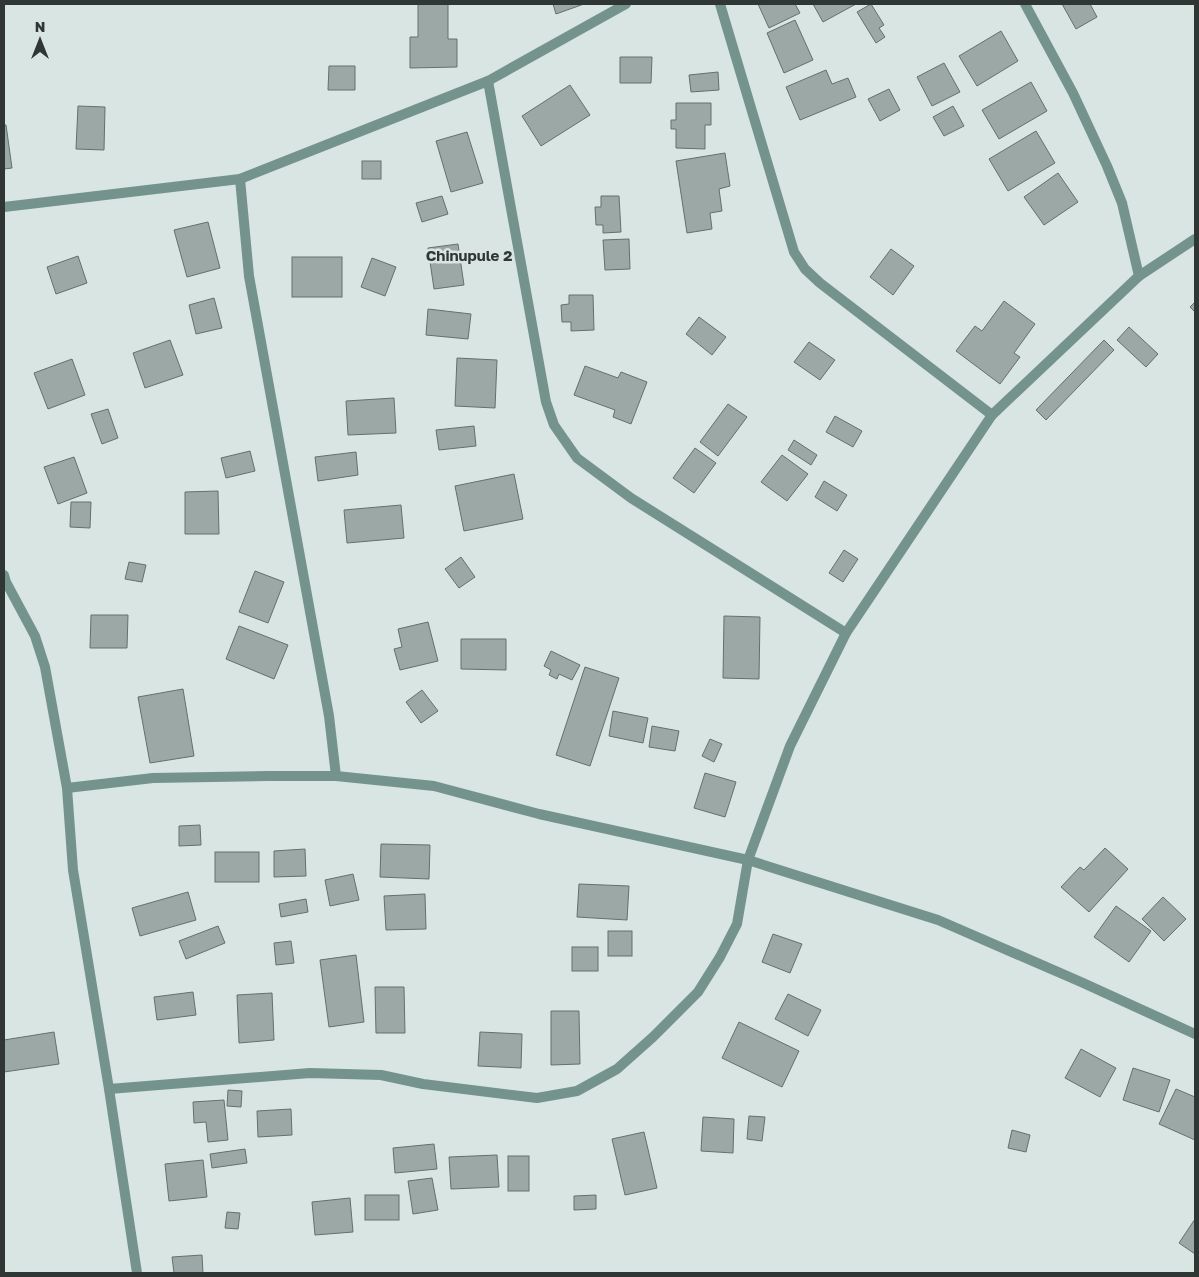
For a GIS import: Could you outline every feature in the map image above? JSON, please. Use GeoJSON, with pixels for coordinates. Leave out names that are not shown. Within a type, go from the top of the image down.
{"type":"FeatureCollection","features":[{"type":"Feature","properties":{"kind":"street"},"geometry":{"type":"LineString","coordinates":[[4,207],[240,180],[488,81],[626,4]]}},
{"type":"Feature","properties":{"kind":"street"},"geometry":{"type":"LineString","coordinates":[[720,4],[794,252],[805,269],[820,283],[992,415]]}},
{"type":"Feature","properties":{"kind":"street"},"geometry":{"type":"LineString","coordinates":[[1024,4],[1072,93],[1107,166],[1122,203],[1139,276]]}},
{"type":"Feature","properties":{"kind":"street"},"geometry":{"type":"LineString","coordinates":[[488,81],[546,402],[554,425],[577,458],[630,498],[846,633]]}},
{"type":"Feature","properties":{"kind":"street"},"geometry":{"type":"LineString","coordinates":[[240,180],[249,276],[329,716],[336,776]]}},
{"type":"Feature","properties":{"kind":"street"},"geometry":{"type":"LineString","coordinates":[[109,1089],[310,1072],[381,1075],[423,1084],[537,1098],[577,1091],[617,1069],[653,1037],[698,992],[720,957],[737,924],[748,860],[790,746],[846,633],[992,415],[1139,276],[1195,239]]}},
{"type":"Feature","properties":{"kind":"street"},"geometry":{"type":"LineString","coordinates":[[4,575],[35,636],[44,667],[67,788],[73,870],[137,1273]]}},
{"type":"Feature","properties":{"kind":"street"},"geometry":{"type":"LineString","coordinates":[[67,788],[153,778],[268,776],[336,776],[434,786],[539,814],[748,860],[938,920],[1195,1034]]}},
{"type":"Feature","properties":{"kind":"building"},"geometry":{"type":"Polygon","coordinates":[[[418,4],[448,4],[448,39],[457,39],[457,67],[410,68],[410,37],[418,37],[418,4]]]}},
{"type":"Feature","properties":{"kind":"building"},"geometry":{"type":"Polygon","coordinates":[[[553,4],[584,4],[556,14],[553,4]]]}},
{"type":"Feature","properties":{"kind":"building"},"geometry":{"type":"Polygon","coordinates":[[[758,4],[795,4],[800,13],[769,28],[758,4]]]}},
{"type":"Feature","properties":{"kind":"building"},"geometry":{"type":"Polygon","coordinates":[[[813,4],[856,4],[823,22],[813,4]]]}},
{"type":"Feature","properties":{"kind":"building"},"geometry":{"type":"Polygon","coordinates":[[[871,4],[884,25],[879,28],[885,37],[876,43],[857,12],[871,4]]]}},
{"type":"Feature","properties":{"kind":"building"},"geometry":{"type":"Polygon","coordinates":[[[1062,4],[1090,4],[1097,17],[1076,29],[1062,4]]]}},
{"type":"Feature","properties":{"kind":"building"},"geometry":{"type":"Polygon","coordinates":[[[795,20],[813,60],[784,73],[767,33],[795,20]]]}},
{"type":"Feature","properties":{"kind":"building"},"geometry":{"type":"Polygon","coordinates":[[[1001,31],[1018,61],[977,86],[959,56],[1001,31]]]}},
{"type":"Feature","properties":{"kind":"building"},"geometry":{"type":"Polygon","coordinates":[[[620,57],[652,57],[651,83],[620,83],[620,57]]]}},
{"type":"Feature","properties":{"kind":"building"},"geometry":{"type":"Polygon","coordinates":[[[944,63],[960,92],[932,106],[917,77],[944,63]]]}},
{"type":"Feature","properties":{"kind":"building"},"geometry":{"type":"Polygon","coordinates":[[[329,66],[355,66],[355,90],[328,90],[329,66]]]}},
{"type":"Feature","properties":{"kind":"building"},"geometry":{"type":"Polygon","coordinates":[[[826,70],[832,84],[848,78],[856,97],[800,120],[786,87],[826,70]]]}},
{"type":"Feature","properties":{"kind":"building"},"geometry":{"type":"Polygon","coordinates":[[[718,72],[719,90],[691,92],[689,75],[718,72]]]}},
{"type":"Feature","properties":{"kind":"building"},"geometry":{"type":"Polygon","coordinates":[[[1031,82],[1047,111],[999,139],[982,110],[1031,82]]]}},
{"type":"Feature","properties":{"kind":"building"},"geometry":{"type":"Polygon","coordinates":[[[570,85],[590,115],[541,146],[522,116],[570,85]]]}},
{"type":"Feature","properties":{"kind":"building"},"geometry":{"type":"Polygon","coordinates":[[[889,89],[900,110],[880,121],[868,99],[889,89]]]}},
{"type":"Feature","properties":{"kind":"building"},"geometry":{"type":"Polygon","coordinates":[[[676,103],[711,103],[711,125],[705,125],[705,149],[676,148],[676,129],[671,129],[671,120],[676,120],[676,103]]]}},
{"type":"Feature","properties":{"kind":"building"},"geometry":{"type":"Polygon","coordinates":[[[78,106],[105,107],[104,150],[76,149],[78,106]]]}},
{"type":"Feature","properties":{"kind":"building"},"geometry":{"type":"Polygon","coordinates":[[[953,106],[964,126],[944,136],[933,117],[953,106]]]}},
{"type":"Feature","properties":{"kind":"building"},"geometry":{"type":"Polygon","coordinates":[[[4,125],[6,125],[12,168],[4,169],[4,125]]]}},
{"type":"Feature","properties":{"kind":"building"},"geometry":{"type":"Polygon","coordinates":[[[1036,131],[1055,163],[1008,191],[989,159],[1036,131]]]}},
{"type":"Feature","properties":{"kind":"building"},"geometry":{"type":"Polygon","coordinates":[[[467,132],[483,183],[451,192],[436,141],[467,132]]]}},
{"type":"Feature","properties":{"kind":"building"},"geometry":{"type":"Polygon","coordinates":[[[725,153],[730,186],[719,189],[722,211],[710,213],[712,229],[687,233],[676,161],[725,153]]]}},
{"type":"Feature","properties":{"kind":"building"},"geometry":{"type":"Polygon","coordinates":[[[362,161],[381,161],[381,179],[362,179],[362,161]]]}},
{"type":"Feature","properties":{"kind":"building"},"geometry":{"type":"Polygon","coordinates":[[[1058,173],[1078,202],[1044,225],[1024,197],[1058,173]]]}},
{"type":"Feature","properties":{"kind":"building"},"geometry":{"type":"Polygon","coordinates":[[[442,196],[448,214],[422,222],[416,203],[442,196]]]}},
{"type":"Feature","properties":{"kind":"building"},"geometry":{"type":"Polygon","coordinates":[[[601,196],[619,196],[621,232],[603,233],[603,225],[596,225],[595,207],[601,207],[601,196]]]}},
{"type":"Feature","properties":{"kind":"building"},"geometry":{"type":"Polygon","coordinates":[[[208,222],[220,268],[187,277],[174,230],[208,222]]]}},
{"type":"Feature","properties":{"kind":"building"},"geometry":{"type":"Polygon","coordinates":[[[629,239],[630,269],[605,270],[603,240],[629,239]]]}},
{"type":"Feature","properties":{"kind":"building"},"geometry":{"type":"Polygon","coordinates":[[[458,244],[464,285],[434,289],[428,248],[458,244]]]}},
{"type":"Feature","properties":{"kind":"building"},"geometry":{"type":"Polygon","coordinates":[[[891,249],[914,266],[893,295],[870,277],[891,249]]]}},
{"type":"Feature","properties":{"kind":"building"},"geometry":{"type":"Polygon","coordinates":[[[78,256],[87,283],[56,294],[47,267],[78,256]]]}},
{"type":"Feature","properties":{"kind":"building"},"geometry":{"type":"Polygon","coordinates":[[[292,257],[342,257],[342,297],[292,297],[292,257]]]}},
{"type":"Feature","properties":{"kind":"building"},"geometry":{"type":"Polygon","coordinates":[[[372,258],[396,267],[385,296],[361,287],[372,258]]]}},
{"type":"Feature","properties":{"kind":"building"},"geometry":{"type":"Polygon","coordinates":[[[569,295],[593,295],[594,330],[571,331],[571,322],[562,322],[561,305],[569,304],[569,295]]]}},
{"type":"Feature","properties":{"kind":"building"},"geometry":{"type":"Polygon","coordinates":[[[214,298],[222,328],[196,334],[189,305],[214,298]]]}},
{"type":"Feature","properties":{"kind":"building"},"geometry":{"type":"Polygon","coordinates":[[[1004,301],[1035,324],[1014,353],[1020,357],[1000,384],[956,351],[975,326],[982,331],[1004,301]]]}},
{"type":"Feature","properties":{"kind":"building"},"geometry":{"type":"Polygon","coordinates":[[[1195,302],[1195,312],[1190,307],[1195,302]]]}},
{"type":"Feature","properties":{"kind":"building"},"geometry":{"type":"Polygon","coordinates":[[[428,309],[471,314],[468,339],[426,335],[428,309]]]}},
{"type":"Feature","properties":{"kind":"building"},"geometry":{"type":"Polygon","coordinates":[[[699,317],[726,337],[712,355],[686,334],[699,317]]]}},
{"type":"Feature","properties":{"kind":"building"},"geometry":{"type":"Polygon","coordinates":[[[1129,327],[1158,354],[1146,367],[1117,340],[1129,327]]]}},
{"type":"Feature","properties":{"kind":"building"},"geometry":{"type":"Polygon","coordinates":[[[170,340],[183,375],[145,388],[133,353],[170,340]]]}},
{"type":"Feature","properties":{"kind":"building"},"geometry":{"type":"Polygon","coordinates":[[[1104,340],[1114,350],[1046,420],[1036,410],[1104,340]]]}},
{"type":"Feature","properties":{"kind":"building"},"geometry":{"type":"Polygon","coordinates":[[[809,342],[835,360],[820,380],[794,362],[809,342]]]}},
{"type":"Feature","properties":{"kind":"building"},"geometry":{"type":"Polygon","coordinates":[[[457,358],[497,360],[495,408],[455,406],[457,358]]]}},
{"type":"Feature","properties":{"kind":"building"},"geometry":{"type":"Polygon","coordinates":[[[72,359],[85,395],[48,409],[34,373],[72,359]]]}},
{"type":"Feature","properties":{"kind":"building"},"geometry":{"type":"Polygon","coordinates":[[[585,366],[618,378],[621,372],[647,382],[631,424],[613,417],[615,410],[574,395],[585,366]]]}},
{"type":"Feature","properties":{"kind":"building"},"geometry":{"type":"Polygon","coordinates":[[[394,398],[396,433],[348,435],[346,401],[394,398]]]}},
{"type":"Feature","properties":{"kind":"building"},"geometry":{"type":"Polygon","coordinates":[[[728,404],[747,417],[718,456],[700,442],[728,404]]]}},
{"type":"Feature","properties":{"kind":"building"},"geometry":{"type":"Polygon","coordinates":[[[108,409],[118,438],[102,444],[91,414],[108,409]]]}},
{"type":"Feature","properties":{"kind":"building"},"geometry":{"type":"Polygon","coordinates":[[[835,416],[862,431],[853,447],[826,432],[835,416]]]}},
{"type":"Feature","properties":{"kind":"building"},"geometry":{"type":"Polygon","coordinates":[[[474,426],[476,446],[439,450],[436,430],[474,426]]]}},
{"type":"Feature","properties":{"kind":"building"},"geometry":{"type":"Polygon","coordinates":[[[794,440],[817,455],[811,465],[788,450],[794,440]]]}},
{"type":"Feature","properties":{"kind":"building"},"geometry":{"type":"Polygon","coordinates":[[[695,448],[716,463],[694,493],[673,478],[695,448]]]}},
{"type":"Feature","properties":{"kind":"building"},"geometry":{"type":"Polygon","coordinates":[[[250,451],[255,471],[226,478],[221,458],[250,451]]]}},
{"type":"Feature","properties":{"kind":"building"},"geometry":{"type":"Polygon","coordinates":[[[356,452],[358,475],[318,481],[315,457],[356,452]]]}},
{"type":"Feature","properties":{"kind":"building"},"geometry":{"type":"Polygon","coordinates":[[[782,455],[808,474],[787,501],[761,482],[782,455]]]}},
{"type":"Feature","properties":{"kind":"building"},"geometry":{"type":"Polygon","coordinates":[[[74,457],[87,493],[58,504],[44,467],[74,457]]]}},
{"type":"Feature","properties":{"kind":"building"},"geometry":{"type":"Polygon","coordinates":[[[514,474],[523,519],[464,531],[455,486],[514,474]]]}},
{"type":"Feature","properties":{"kind":"building"},"geometry":{"type":"Polygon","coordinates":[[[824,481],[847,495],[837,511],[815,497],[824,481]]]}},
{"type":"Feature","properties":{"kind":"building"},"geometry":{"type":"Polygon","coordinates":[[[218,491],[219,534],[185,534],[185,492],[218,491]]]}},
{"type":"Feature","properties":{"kind":"building"},"geometry":{"type":"Polygon","coordinates":[[[71,502],[91,502],[90,528],[70,527],[71,502]]]}},
{"type":"Feature","properties":{"kind":"building"},"geometry":{"type":"Polygon","coordinates":[[[401,505],[404,538],[347,543],[344,510],[401,505]]]}},
{"type":"Feature","properties":{"kind":"building"},"geometry":{"type":"Polygon","coordinates":[[[844,550],[858,559],[843,582],[829,573],[844,550]]]}},
{"type":"Feature","properties":{"kind":"building"},"geometry":{"type":"Polygon","coordinates":[[[461,557],[475,577],[459,588],[445,569],[461,557]]]}},
{"type":"Feature","properties":{"kind":"building"},"geometry":{"type":"Polygon","coordinates":[[[129,562],[146,565],[142,582],[125,579],[129,562]]]}},
{"type":"Feature","properties":{"kind":"building"},"geometry":{"type":"Polygon","coordinates":[[[255,571],[284,582],[268,623],[239,612],[255,571]]]}},
{"type":"Feature","properties":{"kind":"building"},"geometry":{"type":"Polygon","coordinates":[[[91,615],[128,615],[127,648],[90,648],[91,615]]]}},
{"type":"Feature","properties":{"kind":"building"},"geometry":{"type":"Polygon","coordinates":[[[724,616],[760,617],[759,679],[723,678],[724,616]]]}},
{"type":"Feature","properties":{"kind":"building"},"geometry":{"type":"Polygon","coordinates":[[[428,622],[438,661],[400,670],[394,649],[402,647],[398,629],[428,622]]]}},
{"type":"Feature","properties":{"kind":"building"},"geometry":{"type":"Polygon","coordinates":[[[239,626],[288,645],[274,679],[226,659],[239,626]]]}},
{"type":"Feature","properties":{"kind":"building"},"geometry":{"type":"Polygon","coordinates":[[[461,639],[506,639],[506,670],[461,669],[461,639]]]}},
{"type":"Feature","properties":{"kind":"building"},"geometry":{"type":"Polygon","coordinates":[[[551,651],[580,665],[572,680],[559,674],[557,679],[549,675],[551,670],[544,666],[551,651]]]}},
{"type":"Feature","properties":{"kind":"building"},"geometry":{"type":"Polygon","coordinates":[[[585,667],[619,678],[590,766],[556,755],[585,667]]]}},
{"type":"Feature","properties":{"kind":"building"},"geometry":{"type":"Polygon","coordinates":[[[183,689],[194,756],[150,763],[138,697],[183,689]]]}},
{"type":"Feature","properties":{"kind":"building"},"geometry":{"type":"Polygon","coordinates":[[[422,690],[438,711],[421,723],[406,702],[422,690]]]}},
{"type":"Feature","properties":{"kind":"building"},"geometry":{"type":"Polygon","coordinates":[[[613,711],[648,718],[643,743],[609,736],[613,711]]]}},
{"type":"Feature","properties":{"kind":"building"},"geometry":{"type":"Polygon","coordinates":[[[652,726],[679,731],[675,751],[649,747],[652,726]]]}},
{"type":"Feature","properties":{"kind":"building"},"geometry":{"type":"Polygon","coordinates":[[[710,739],[722,744],[714,762],[702,756],[710,739]]]}},
{"type":"Feature","properties":{"kind":"building"},"geometry":{"type":"Polygon","coordinates":[[[705,773],[736,782],[725,817],[694,808],[705,773]]]}},
{"type":"Feature","properties":{"kind":"building"},"geometry":{"type":"Polygon","coordinates":[[[200,825],[201,845],[179,846],[179,826],[200,825]]]}},
{"type":"Feature","properties":{"kind":"building"},"geometry":{"type":"Polygon","coordinates":[[[381,844],[430,845],[429,879],[380,877],[381,844]]]}},
{"type":"Feature","properties":{"kind":"building"},"geometry":{"type":"Polygon","coordinates":[[[1105,848],[1128,869],[1089,912],[1061,887],[1080,867],[1084,870],[1105,848]]]}},
{"type":"Feature","properties":{"kind":"building"},"geometry":{"type":"Polygon","coordinates":[[[305,849],[306,876],[274,877],[274,851],[305,849]]]}},
{"type":"Feature","properties":{"kind":"building"},"geometry":{"type":"Polygon","coordinates":[[[215,852],[259,852],[259,882],[215,882],[215,852]]]}},
{"type":"Feature","properties":{"kind":"building"},"geometry":{"type":"Polygon","coordinates":[[[353,874],[359,900],[330,906],[325,880],[353,874]]]}},
{"type":"Feature","properties":{"kind":"building"},"geometry":{"type":"Polygon","coordinates":[[[579,884],[629,886],[627,920],[577,917],[579,884]]]}},
{"type":"Feature","properties":{"kind":"building"},"geometry":{"type":"Polygon","coordinates":[[[188,892],[196,920],[140,936],[132,908],[188,892]]]}},
{"type":"Feature","properties":{"kind":"building"},"geometry":{"type":"Polygon","coordinates":[[[425,894],[426,929],[386,930],[384,896],[425,894]]]}},
{"type":"Feature","properties":{"kind":"building"},"geometry":{"type":"Polygon","coordinates":[[[1163,897],[1186,919],[1164,941],[1142,919],[1163,897]]]}},
{"type":"Feature","properties":{"kind":"building"},"geometry":{"type":"Polygon","coordinates":[[[306,899],[308,912],[281,917],[279,904],[306,899]]]}},
{"type":"Feature","properties":{"kind":"building"},"geometry":{"type":"Polygon","coordinates":[[[1116,906],[1151,931],[1129,962],[1094,937],[1116,906]]]}},
{"type":"Feature","properties":{"kind":"building"},"geometry":{"type":"Polygon","coordinates":[[[218,926],[225,943],[186,959],[179,941],[218,926]]]}},
{"type":"Feature","properties":{"kind":"building"},"geometry":{"type":"Polygon","coordinates":[[[608,931],[632,931],[632,956],[608,956],[608,931]]]}},
{"type":"Feature","properties":{"kind":"building"},"geometry":{"type":"Polygon","coordinates":[[[773,934],[802,944],[790,973],[762,962],[773,934]]]}},
{"type":"Feature","properties":{"kind":"building"},"geometry":{"type":"Polygon","coordinates":[[[291,941],[294,963],[276,965],[274,943],[291,941]]]}},
{"type":"Feature","properties":{"kind":"building"},"geometry":{"type":"Polygon","coordinates":[[[572,947],[598,947],[598,971],[572,971],[572,947]]]}},
{"type":"Feature","properties":{"kind":"building"},"geometry":{"type":"Polygon","coordinates":[[[356,955],[364,1022],[329,1027],[320,960],[356,955]]]}},
{"type":"Feature","properties":{"kind":"building"},"geometry":{"type":"Polygon","coordinates":[[[375,987],[404,987],[405,1033],[376,1033],[375,987]]]}},
{"type":"Feature","properties":{"kind":"building"},"geometry":{"type":"Polygon","coordinates":[[[193,992],[196,1015],[157,1020],[154,997],[193,992]]]}},
{"type":"Feature","properties":{"kind":"building"},"geometry":{"type":"Polygon","coordinates":[[[272,993],[274,1040],[239,1043],[237,995],[272,993]]]}},
{"type":"Feature","properties":{"kind":"building"},"geometry":{"type":"Polygon","coordinates":[[[788,994],[821,1010],[808,1036],[775,1019],[788,994]]]}},
{"type":"Feature","properties":{"kind":"building"},"geometry":{"type":"Polygon","coordinates":[[[551,1011],[579,1011],[580,1064],[551,1065],[551,1011]]]}},
{"type":"Feature","properties":{"kind":"building"},"geometry":{"type":"Polygon","coordinates":[[[739,1022],[799,1051],[782,1087],[722,1058],[739,1022]]]}},
{"type":"Feature","properties":{"kind":"building"},"geometry":{"type":"Polygon","coordinates":[[[54,1032],[59,1064],[4,1072],[4,1040],[54,1032]]]}},
{"type":"Feature","properties":{"kind":"building"},"geometry":{"type":"Polygon","coordinates":[[[480,1032],[522,1034],[521,1068],[478,1066],[480,1032]]]}},
{"type":"Feature","properties":{"kind":"building"},"geometry":{"type":"Polygon","coordinates":[[[1081,1049],[1116,1068],[1100,1097],[1065,1078],[1081,1049]]]}},
{"type":"Feature","properties":{"kind":"building"},"geometry":{"type":"Polygon","coordinates":[[[1133,1068],[1170,1080],[1159,1112],[1123,1100],[1133,1068]]]}},
{"type":"Feature","properties":{"kind":"building"},"geometry":{"type":"Polygon","coordinates":[[[1176,1089],[1195,1097],[1195,1140],[1159,1124],[1176,1089]]]}},
{"type":"Feature","properties":{"kind":"building"},"geometry":{"type":"Polygon","coordinates":[[[228,1090],[242,1091],[241,1107],[227,1106],[228,1090]]]}},
{"type":"Feature","properties":{"kind":"building"},"geometry":{"type":"Polygon","coordinates":[[[224,1100],[228,1140],[208,1142],[206,1122],[194,1123],[193,1102],[224,1100]]]}},
{"type":"Feature","properties":{"kind":"building"},"geometry":{"type":"Polygon","coordinates":[[[291,1109],[292,1135],[258,1137],[257,1111],[291,1109]]]}},
{"type":"Feature","properties":{"kind":"building"},"geometry":{"type":"Polygon","coordinates":[[[749,1116],[765,1117],[762,1141],[747,1139],[749,1116]]]}},
{"type":"Feature","properties":{"kind":"building"},"geometry":{"type":"Polygon","coordinates":[[[703,1117],[734,1119],[733,1153],[701,1151],[703,1117]]]}},
{"type":"Feature","properties":{"kind":"building"},"geometry":{"type":"Polygon","coordinates":[[[1012,1130],[1030,1135],[1026,1152],[1008,1148],[1012,1130]]]}},
{"type":"Feature","properties":{"kind":"building"},"geometry":{"type":"Polygon","coordinates":[[[644,1132],[657,1188],[625,1195],[612,1139],[644,1132]]]}},
{"type":"Feature","properties":{"kind":"building"},"geometry":{"type":"Polygon","coordinates":[[[434,1144],[437,1169],[395,1173],[393,1148],[434,1144]]]}},
{"type":"Feature","properties":{"kind":"building"},"geometry":{"type":"Polygon","coordinates":[[[245,1149],[247,1163],[212,1168],[210,1154],[245,1149]]]}},
{"type":"Feature","properties":{"kind":"building"},"geometry":{"type":"Polygon","coordinates":[[[497,1155],[499,1187],[451,1189],[449,1157],[497,1155]]]}},
{"type":"Feature","properties":{"kind":"building"},"geometry":{"type":"Polygon","coordinates":[[[508,1156],[529,1156],[529,1191],[508,1191],[508,1156]]]}},
{"type":"Feature","properties":{"kind":"building"},"geometry":{"type":"Polygon","coordinates":[[[203,1160],[207,1197],[169,1201],[165,1164],[203,1160]]]}},
{"type":"Feature","properties":{"kind":"building"},"geometry":{"type":"Polygon","coordinates":[[[432,1178],[438,1210],[413,1214],[408,1181],[432,1178]]]}},
{"type":"Feature","properties":{"kind":"building"},"geometry":{"type":"Polygon","coordinates":[[[365,1195],[399,1195],[399,1220],[365,1220],[365,1195]]]}},
{"type":"Feature","properties":{"kind":"building"},"geometry":{"type":"Polygon","coordinates":[[[596,1195],[596,1209],[574,1210],[574,1196],[596,1195]]]}},
{"type":"Feature","properties":{"kind":"building"},"geometry":{"type":"Polygon","coordinates":[[[350,1198],[353,1232],[315,1235],[312,1202],[350,1198]]]}},
{"type":"Feature","properties":{"kind":"building"},"geometry":{"type":"Polygon","coordinates":[[[227,1212],[240,1213],[238,1229],[225,1228],[227,1212]]]}},
{"type":"Feature","properties":{"kind":"building"},"geometry":{"type":"Polygon","coordinates":[[[1195,1219],[1195,1254],[1179,1243],[1195,1219]]]}},
{"type":"Feature","properties":{"kind":"building"},"geometry":{"type":"Polygon","coordinates":[[[202,1255],[203,1273],[174,1273],[172,1257],[202,1255]]]}},
{"type":"Feature","properties":{"kind":"district","name":"Chinupule 2"},"geometry":{"type":"Point","coordinates":[469,256]}}]}
